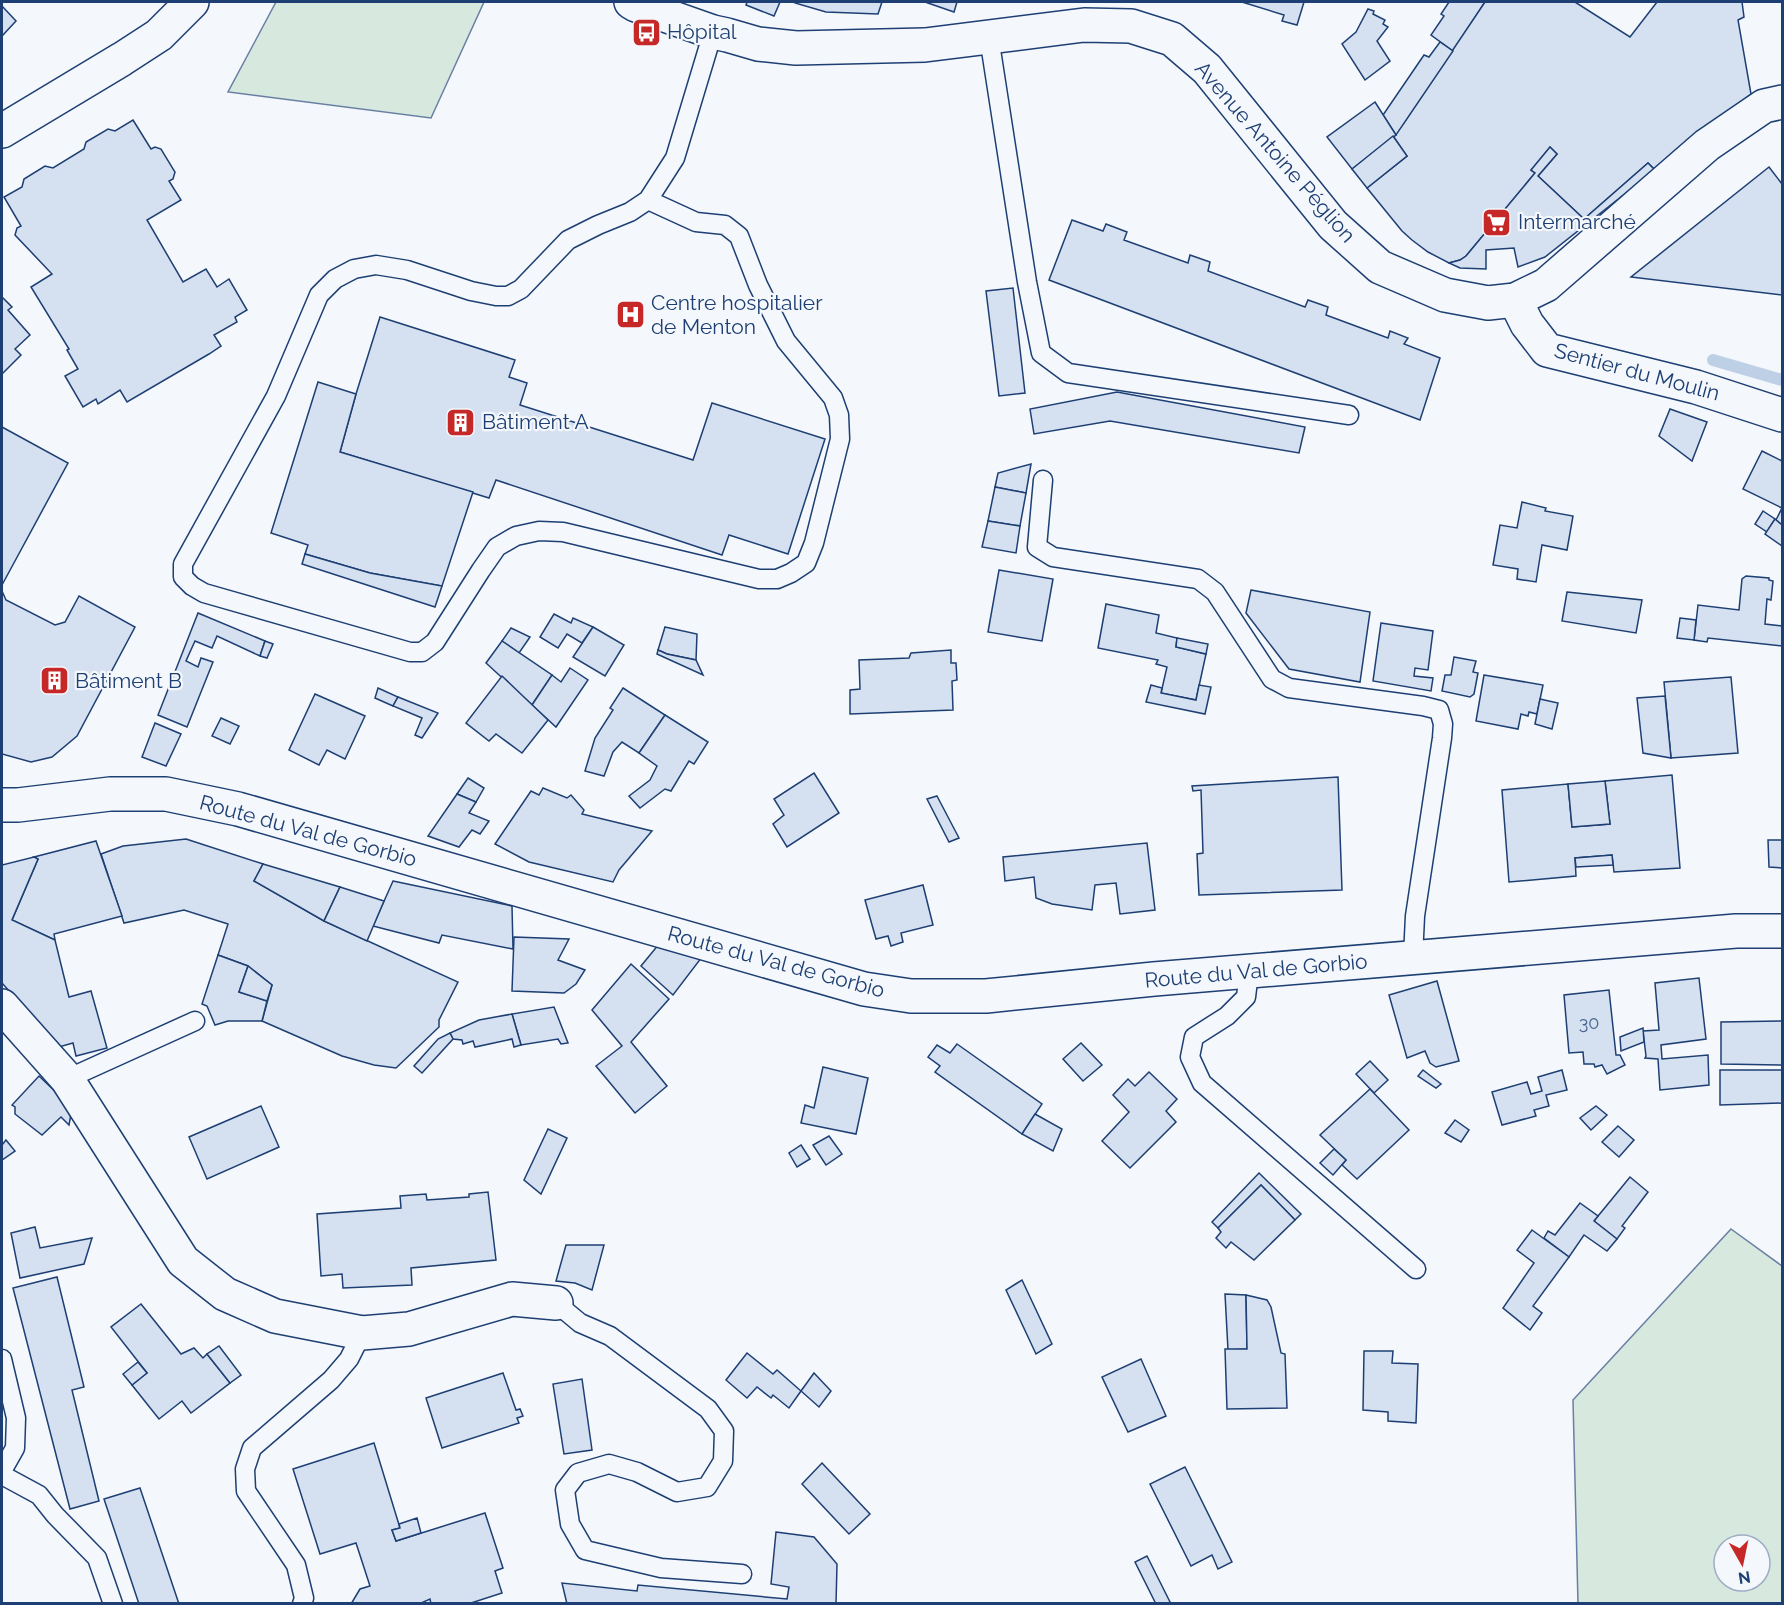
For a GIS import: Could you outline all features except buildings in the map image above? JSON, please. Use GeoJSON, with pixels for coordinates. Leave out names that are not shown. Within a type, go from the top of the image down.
{"type":"FeatureCollection","features":[{"type":"Feature","properties":{"kind":"street"},"geometry":{"type":"LineString","coordinates":[[2,131],[159,35],[192,2]]}},
{"type":"Feature","properties":{"kind":"street","name":"Avenue Antoine Péglion"},"geometry":{"type":"LineString","coordinates":[[631,2],[713,32],[758,44],[796,48],[925,45],[1084,25],[1131,26],[1172,39],[1206,69],[1333,225],[1380,267],[1445,295],[1488,303],[1515,300],[1546,285],[1707,145],[1764,106],[1782,102]]}},
{"type":"Feature","properties":{"kind":"street","name":"Sentier du Moulin"},"geometry":{"type":"LineString","coordinates":[[1515,300],[1527,324],[1547,350],[1696,387],[1782,415]]}},
{"type":"Feature","properties":{"kind":"street","name":"Route du Val de Gorbio"},"geometry":{"type":"LineString","coordinates":[[2,805],[110,794],[165,794],[228,806],[864,989],[911,996],[986,996],[1413,957],[1736,931],[1782,931]]}},
{"type":"Feature","properties":{"kind":"street"},"geometry":{"type":"LineString","coordinates":[[2,1006],[67,1079],[183,1261],[225,1294],[274,1316],[362,1333],[409,1329],[512,1299],[556,1303]]}},
{"type":"Feature","properties":{"kind":"lane"},"geometry":{"type":"LineString","coordinates":[[648,200],[696,222],[725,225],[739,236],[758,285],[786,341],[833,399],[839,415],[840,439],[814,543],[806,563],[777,579],[759,579],[563,532],[539,531],[516,536],[497,547],[435,642],[422,652],[410,652],[204,593],[183,577],[183,564],[276,396],[319,296],[335,279],[354,269],[376,265],[407,270],[471,291],[496,296],[508,296],[521,289],[568,240],[630,212],[648,200],[675,158],[713,32]]}},
{"type":"Feature","properties":{"kind":"lane"},"geometry":{"type":"LineString","coordinates":[[989,37],[1027,282],[1041,353],[1068,373],[1349,415]]}},
{"type":"Feature","properties":{"kind":"lane"},"geometry":{"type":"LineString","coordinates":[[1043,480],[1037,548],[1053,556],[1198,579],[1215,592],[1272,678],[1289,688],[1438,710],[1443,724],[1415,916],[1413,957]]}},
{"type":"Feature","properties":{"kind":"lane"},"geometry":{"type":"LineString","coordinates":[[1249,972],[1246,997],[1227,1016],[1194,1037],[1190,1057],[1202,1083],[1416,1269]]}},
{"type":"Feature","properties":{"kind":"lane"},"geometry":{"type":"LineString","coordinates":[[67,1079],[195,1021]]}},
{"type":"Feature","properties":{"kind":"lane"},"geometry":{"type":"LineString","coordinates":[[556,1303],[580,1323],[610,1336],[708,1409],[724,1431],[723,1461],[707,1487],[677,1492],[637,1472],[609,1464],[578,1473],[565,1490],[570,1524],[585,1550],[661,1568],[742,1574]]}},
{"type":"Feature","properties":{"kind":"lane"},"geometry":{"type":"LineString","coordinates":[[302,1604],[304,1598],[296,1565],[246,1491],[245,1469],[252,1449],[331,1380],[349,1359],[362,1333]]}},
{"type":"Feature","properties":{"kind":"lane"},"geometry":{"type":"LineString","coordinates":[[2,1359],[16,1418],[15,1448],[2,1471]]}},
{"type":"Feature","properties":{"kind":"lane"},"geometry":{"type":"LineString","coordinates":[[2,1475],[39,1495],[97,1558],[113,1604]]}},
{"type":"Feature","properties":{"kind":"shaded area"},"geometry":{"type":"Polygon","coordinates":[[[276,2],[484,2],[431,118],[228,92],[276,2]]]}},
{"type":"Feature","properties":{"kind":"shaded area"},"geometry":{"type":"Polygon","coordinates":[[[1731,1229],[1782,1266],[1782,1603],[1578,1603],[1573,1400],[1731,1229]]]}},
{"type":"Feature","properties":{"kind":"waterway"},"geometry":{"type":"LineString","coordinates":[[1713,360],[1782,380]]}},
{"type":"Feature","properties":{"kind":"place","name":"Hôpital"},"geometry":{"type":"Point","coordinates":[646,32]}},
{"type":"Feature","properties":{"kind":"place","name":"Intermarché"},"geometry":{"type":"Point","coordinates":[1497,222]}},
{"type":"Feature","properties":{"kind":"place","name":"Centre hospitalier de Menton"},"geometry":{"type":"Point","coordinates":[630,315]}},
{"type":"Feature","properties":{"kind":"place","name":"Bâtiment A"},"geometry":{"type":"Point","coordinates":[461,422]}},
{"type":"Feature","properties":{"kind":"place","name":"Bâtiment B"},"geometry":{"type":"Point","coordinates":[54,681]}}]}
